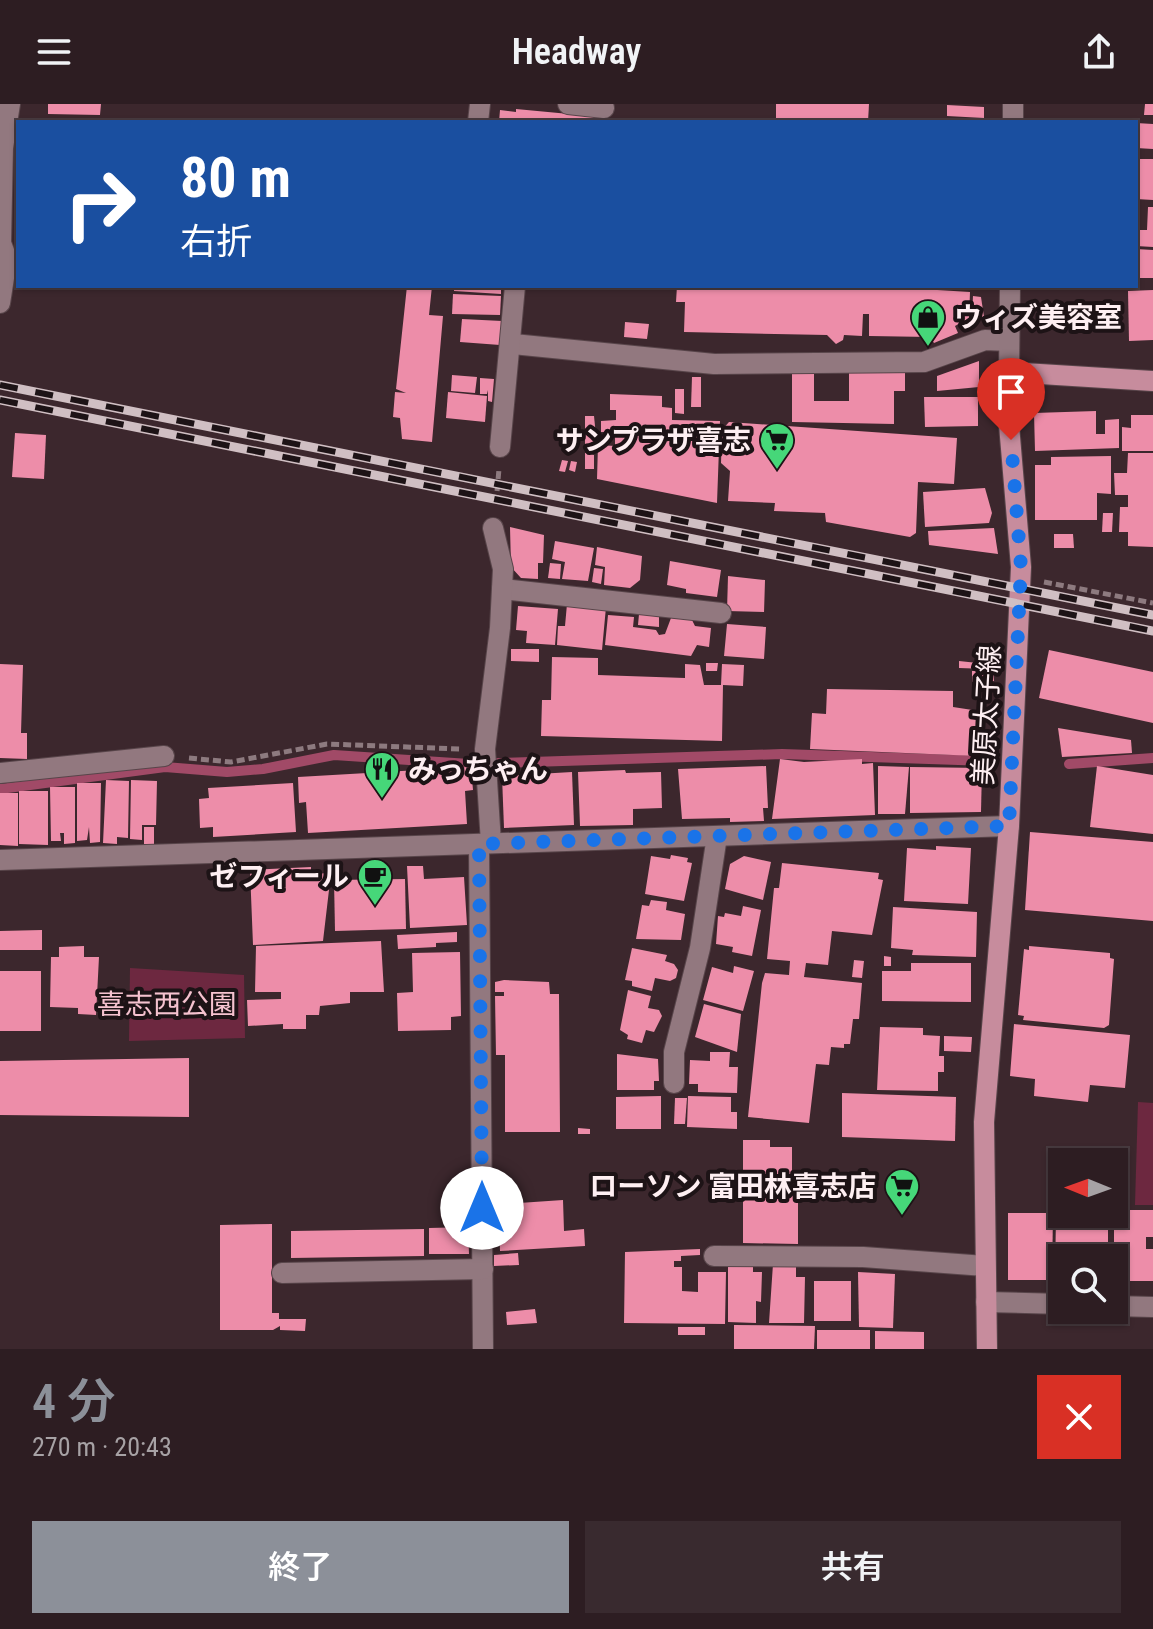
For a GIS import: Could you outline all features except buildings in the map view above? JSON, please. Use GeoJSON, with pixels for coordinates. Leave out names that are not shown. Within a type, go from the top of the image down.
{"type":"FeatureCollection","features":[{"type":"Feature","properties":{"kind":"main road"},"geometry":{"type":"LineString","coordinates":[[1009,372],[1153,381]]}},
{"type":"Feature","properties":{"kind":"main road","name":"美原太子線"},"geometry":{"type":"LineString","coordinates":[[987,1349],[985,1108],[1009,826],[1021,567],[1008,413],[1009,372]]}},
{"type":"Feature","properties":{"kind":"street"},"geometry":{"type":"LineString","coordinates":[[0,303],[8,250],[1,243],[3,148],[10,104]]}},
{"type":"Feature","properties":{"kind":"street"},"geometry":{"type":"LineString","coordinates":[[568,104],[604,108]]}},
{"type":"Feature","properties":{"kind":"street"},"geometry":{"type":"LineString","coordinates":[[500,447],[513,344],[515,288]]}},
{"type":"Feature","properties":{"kind":"street"},"geometry":{"type":"LineString","coordinates":[[1009,372],[1010,288]]}},
{"type":"Feature","properties":{"kind":"street"},"geometry":{"type":"LineString","coordinates":[[513,344],[714,364],[924,362],[985,340],[1009,341]]}},
{"type":"Feature","properties":{"kind":"street"},"geometry":{"type":"LineString","coordinates":[[483,1349],[485,749],[503,569],[493,528]]}},
{"type":"Feature","properties":{"kind":"street"},"geometry":{"type":"LineString","coordinates":[[502,589],[721,613]]}},
{"type":"Feature","properties":{"kind":"street"},"geometry":{"type":"LineString","coordinates":[[0,773],[164,756]]}},
{"type":"Feature","properties":{"kind":"street"},"geometry":{"type":"LineString","coordinates":[[0,860],[1009,826]]}},
{"type":"Feature","properties":{"kind":"street"},"geometry":{"type":"LineString","coordinates":[[674,1083],[674,1052],[700,948],[717,836]]}},
{"type":"Feature","properties":{"kind":"street"},"geometry":{"type":"LineString","coordinates":[[714,1256],[863,1257],[985,1266]]}},
{"type":"Feature","properties":{"kind":"street"},"geometry":{"type":"LineString","coordinates":[[282,1273],[483,1269]]}},
{"type":"Feature","properties":{"kind":"street"},"geometry":{"type":"LineString","coordinates":[[986,1302],[1048,1304]]}},
{"type":"Feature","properties":{"kind":"street"},"geometry":{"type":"LineString","coordinates":[[1128,1306],[1153,1307]]}},
{"type":"Feature","properties":{"kind":"path"},"geometry":{"type":"LineString","coordinates":[[493,528],[500,447]]}},
{"type":"Feature","properties":{"kind":"path"},"geometry":{"type":"LineString","coordinates":[[1021,567],[1035,580],[1153,603]]}},
{"type":"Feature","properties":{"kind":"path"},"geometry":{"type":"LineString","coordinates":[[164,756],[231,762],[327,744],[485,749]]}},
{"type":"Feature","properties":{"kind":"green space","name":"喜志西公園"},"geometry":{"type":"Polygon","coordinates":[[[130,968],[244,975],[245,1038],[129,1041],[130,968]]]}},
{"type":"Feature","properties":{"kind":"green space"},"geometry":{"type":"Polygon","coordinates":[[[1138,1102],[1153,1103],[1153,1205],[1135,1205],[1138,1102]]]}},
{"type":"Feature","properties":{"kind":"waterway"},"geometry":{"type":"LineString","coordinates":[[0,789],[165,767],[227,772],[263,769],[334,755],[469,764],[782,754],[988,761]]}},
{"type":"Feature","properties":{"kind":"waterway"},"geometry":{"type":"LineString","coordinates":[[1069,764],[1153,758]]}},
{"type":"Feature","properties":{"kind":"railway"},"geometry":{"type":"LineString","coordinates":[[0,385],[1153,615]]}},
{"type":"Feature","properties":{"kind":"railway"},"geometry":{"type":"LineString","coordinates":[[0,400],[1153,631]]}},
{"type":"Feature","properties":{"kind":"place","name":"ウィズ美容室"},"geometry":{"type":"Point","coordinates":[928,348]}},
{"type":"Feature","properties":{"kind":"place","name":"サンプラザ喜志"},"geometry":{"type":"Point","coordinates":[777,471]}},
{"type":"Feature","properties":{"kind":"place","name":"みっちゃん"},"geometry":{"type":"Point","coordinates":[382,800]}},
{"type":"Feature","properties":{"kind":"place","name":"ゼフィール"},"geometry":{"type":"Point","coordinates":[375,907]}},
{"type":"Feature","properties":{"kind":"place","name":"ローソン 富田林喜志店"},"geometry":{"type":"Point","coordinates":[902,1217]}},
{"type":"Feature","properties":{"kind":"route"},"geometry":{"type":"LineString","coordinates":[[482,1208],[479,844],[1009,826],[1021,567],[1011,440]]}}]}
